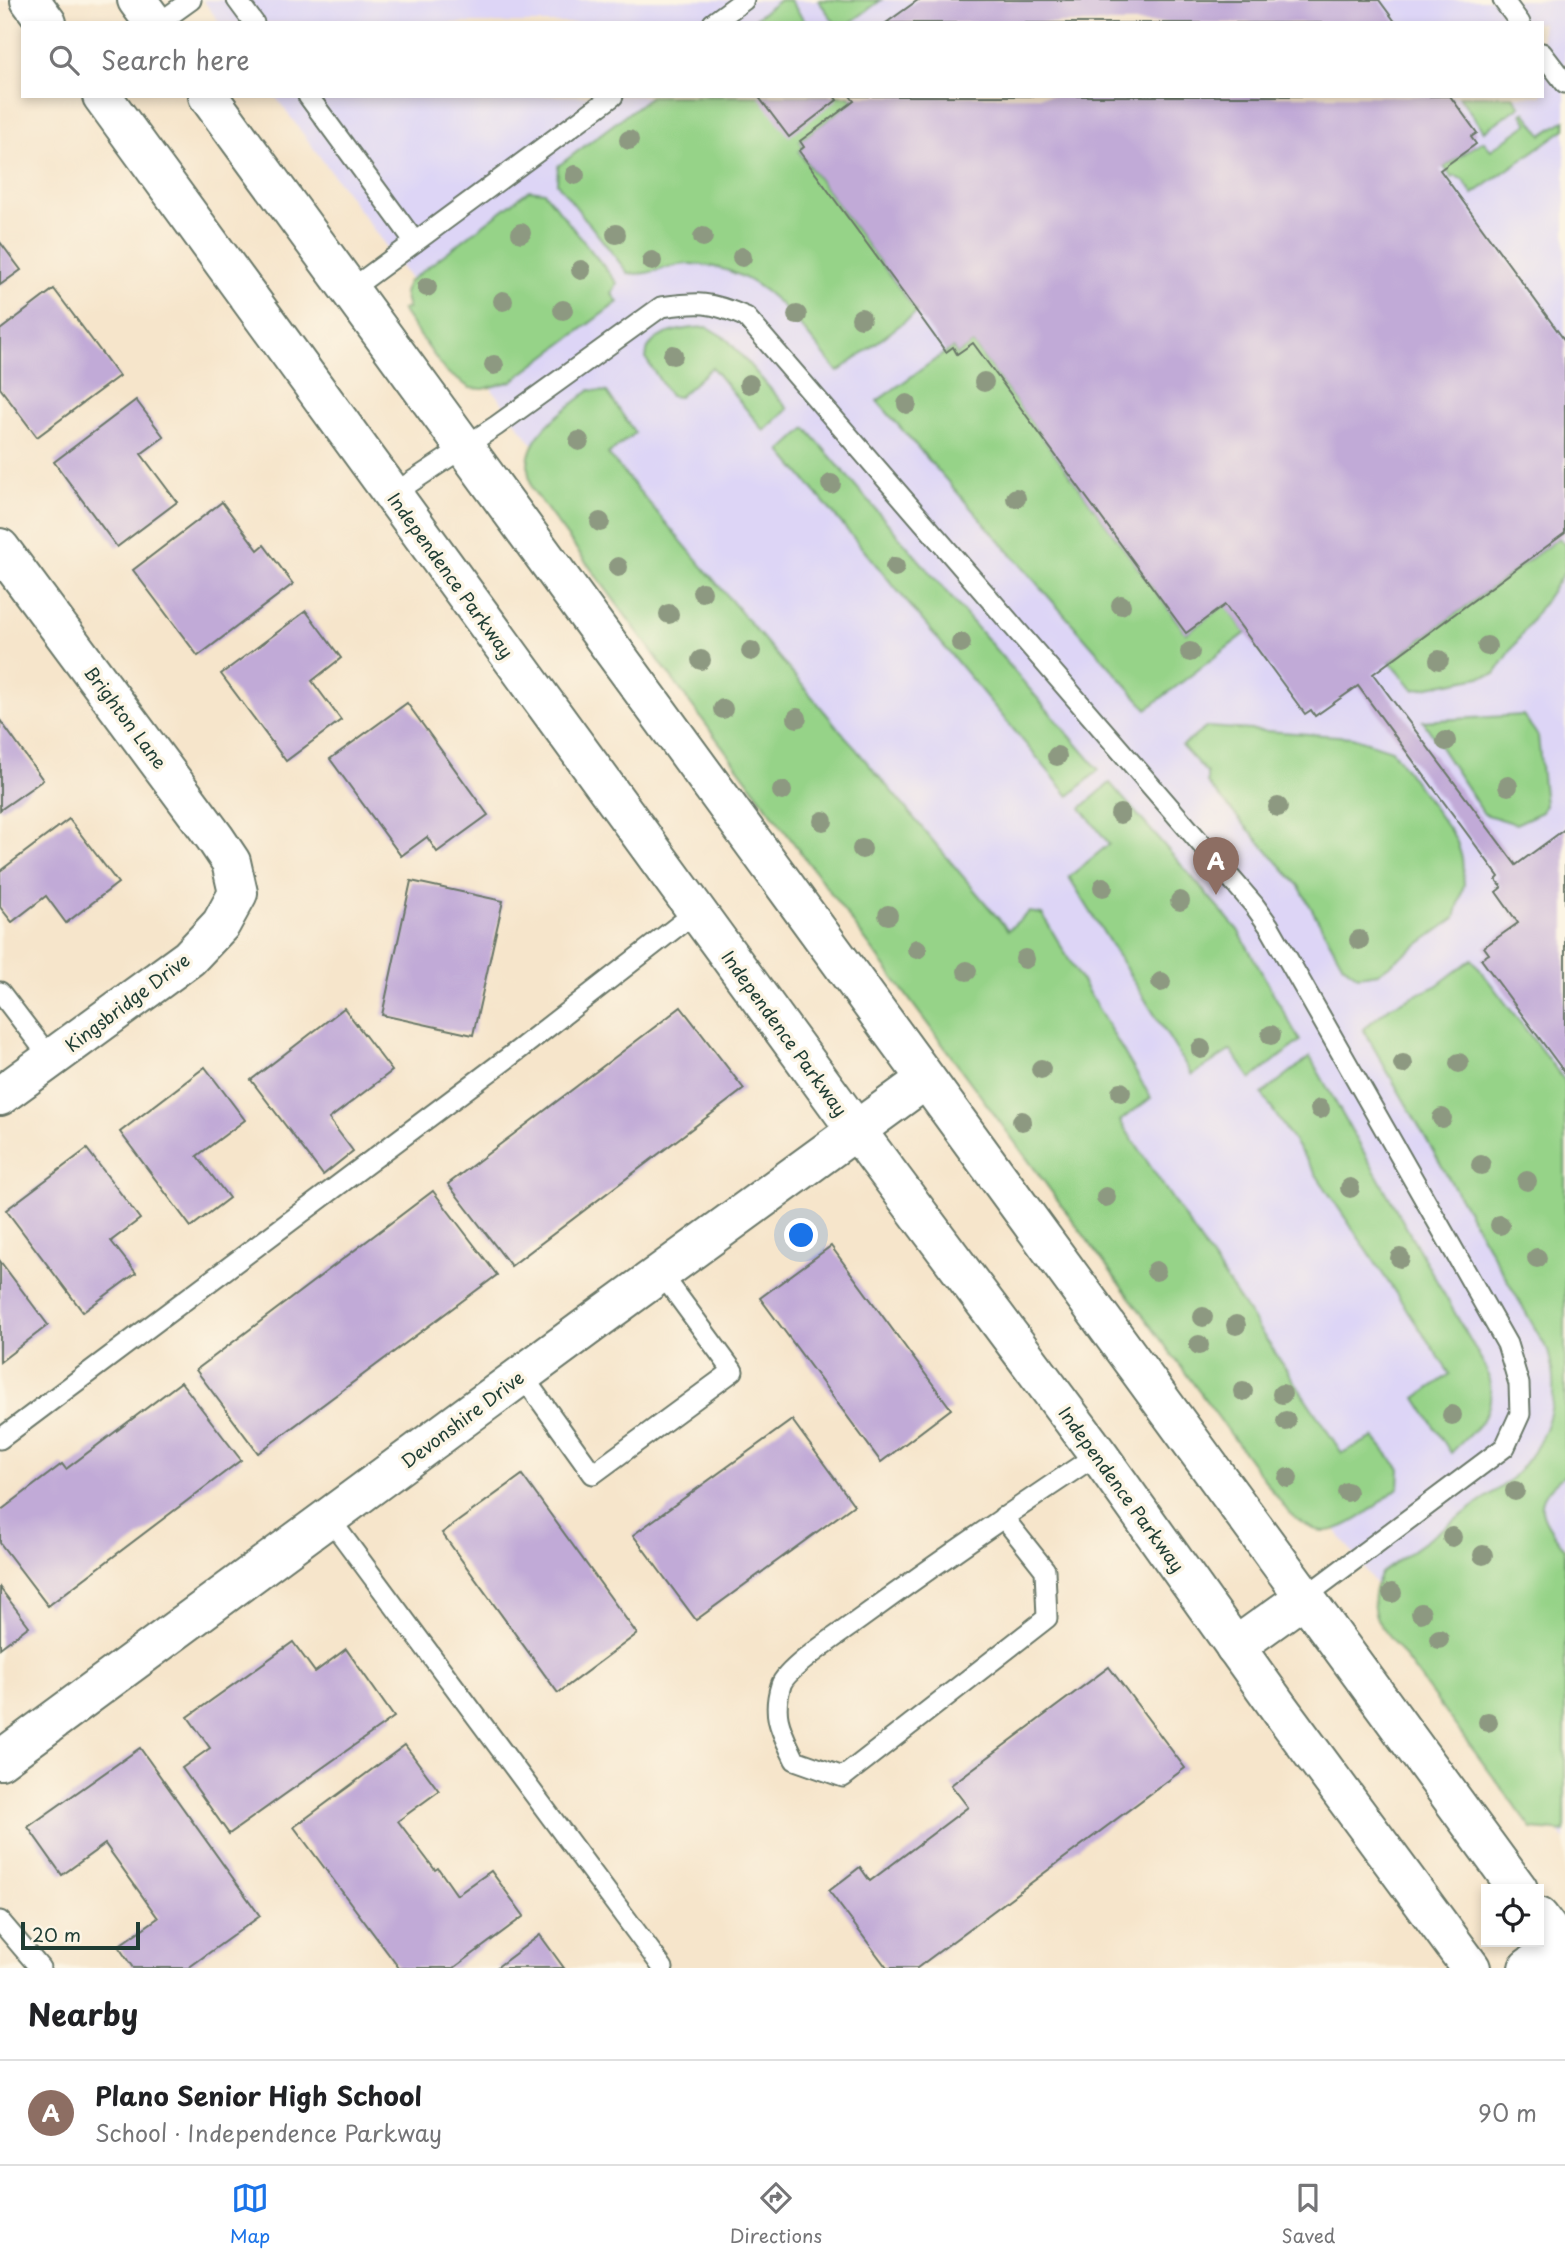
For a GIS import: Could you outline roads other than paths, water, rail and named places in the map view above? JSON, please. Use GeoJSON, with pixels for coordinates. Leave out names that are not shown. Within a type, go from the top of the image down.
{"type":"FeatureCollection","features":[{"type":"Feature","properties":{"kind":"main road"},"geometry":{"type":"LineString","coordinates":[[30,0],[46,21]]}},
{"type":"Feature","properties":{"kind":"main road"},"geometry":{"type":"LineString","coordinates":[[137,0],[153,21]]}},
{"type":"Feature","properties":{"kind":"main road","name":"Independence Parkway"},"geometry":{"type":"LineString","coordinates":[[103,98],[856,1130],[1098,1454],[1471,1968]]}},
{"type":"Feature","properties":{"kind":"main road"},"geometry":{"type":"LineString","coordinates":[[209,98],[1514,1884]]}},
{"type":"Feature","properties":{"kind":"main road","name":"Brighton Lane"},"geometry":{"type":"LineString","coordinates":[[0,548],[215,838],[231,862],[238,893]]}},
{"type":"Feature","properties":{"kind":"main road","name":"Kingsbridge Drive"},"geometry":{"type":"LineString","coordinates":[[0,1096],[189,958],[221,924],[238,893]]}},
{"type":"Feature","properties":{"kind":"main road","name":"Devonshire Drive"},"geometry":{"type":"LineString","coordinates":[[0,1760],[925,1080]]}},
{"type":"Feature","properties":{"kind":"main road"},"geometry":{"type":"LineString","coordinates":[[1236,1647],[1306,1596]]}},
{"type":"Feature","properties":{"kind":"main road"},"geometry":{"type":"LineString","coordinates":[[1528,1968],[1557,1938]]}},
{"type":"Feature","properties":{"kind":"lane"},"geometry":{"type":"LineString","coordinates":[[162,21],[191,0]]}},
{"type":"Feature","properties":{"kind":"lane"},"geometry":{"type":"LineString","coordinates":[[237,0],[253,21]]}},
{"type":"Feature","properties":{"kind":"lane"},"geometry":{"type":"LineString","coordinates":[[716,21],[744,0]]}},
{"type":"Feature","properties":{"kind":"lane"},"geometry":{"type":"LineString","coordinates":[[1503,0],[1519,21]]}},
{"type":"Feature","properties":{"kind":"lane"},"geometry":{"type":"LineString","coordinates":[[1544,56],[1565,83]]}},
{"type":"Feature","properties":{"kind":"lane"},"geometry":{"type":"LineString","coordinates":[[308,98],[415,242]]}},
{"type":"Feature","properties":{"kind":"lane"},"geometry":{"type":"LineString","coordinates":[[350,290],[610,98]]}},
{"type":"Feature","properties":{"kind":"lane"},"geometry":{"type":"LineString","coordinates":[[393,494],[661,307],[692,303],[718,305],[746,317],[1254,905],[1507,1344],[1520,1384],[1520,1414],[1505,1447],[1306,1596]]}},
{"type":"Feature","properties":{"kind":"lane"},"geometry":{"type":"LineString","coordinates":[[0,1439],[521,1048],[697,911]]}},
{"type":"Feature","properties":{"kind":"lane"},"geometry":{"type":"LineString","coordinates":[[0,992],[51,1059]]}},
{"type":"Feature","properties":{"kind":"lane"},"geometry":{"type":"LineString","coordinates":[[522,1375],[593,1474],[733,1371],[661,1273]]}},
{"type":"Feature","properties":{"kind":"lane"},"geometry":{"type":"LineString","coordinates":[[1003,1517],[1045,1570],[1047,1618],[843,1776],[795,1760],[776,1718],[781,1682],[806,1658],[1003,1517],[1098,1454]]}},
{"type":"Feature","properties":{"kind":"lane"},"geometry":{"type":"LineString","coordinates":[[329,1518],[663,1968]]}},
{"type":"Feature","properties":{"kind":"lane"},"geometry":{"type":"LineString","coordinates":[[0,1921],[40,1968]]}},
{"type":"Feature","properties":{"kind":"place","name":"Plano Senior High School"},"geometry":{"type":"Point","coordinates":[1216,895]}}]}
